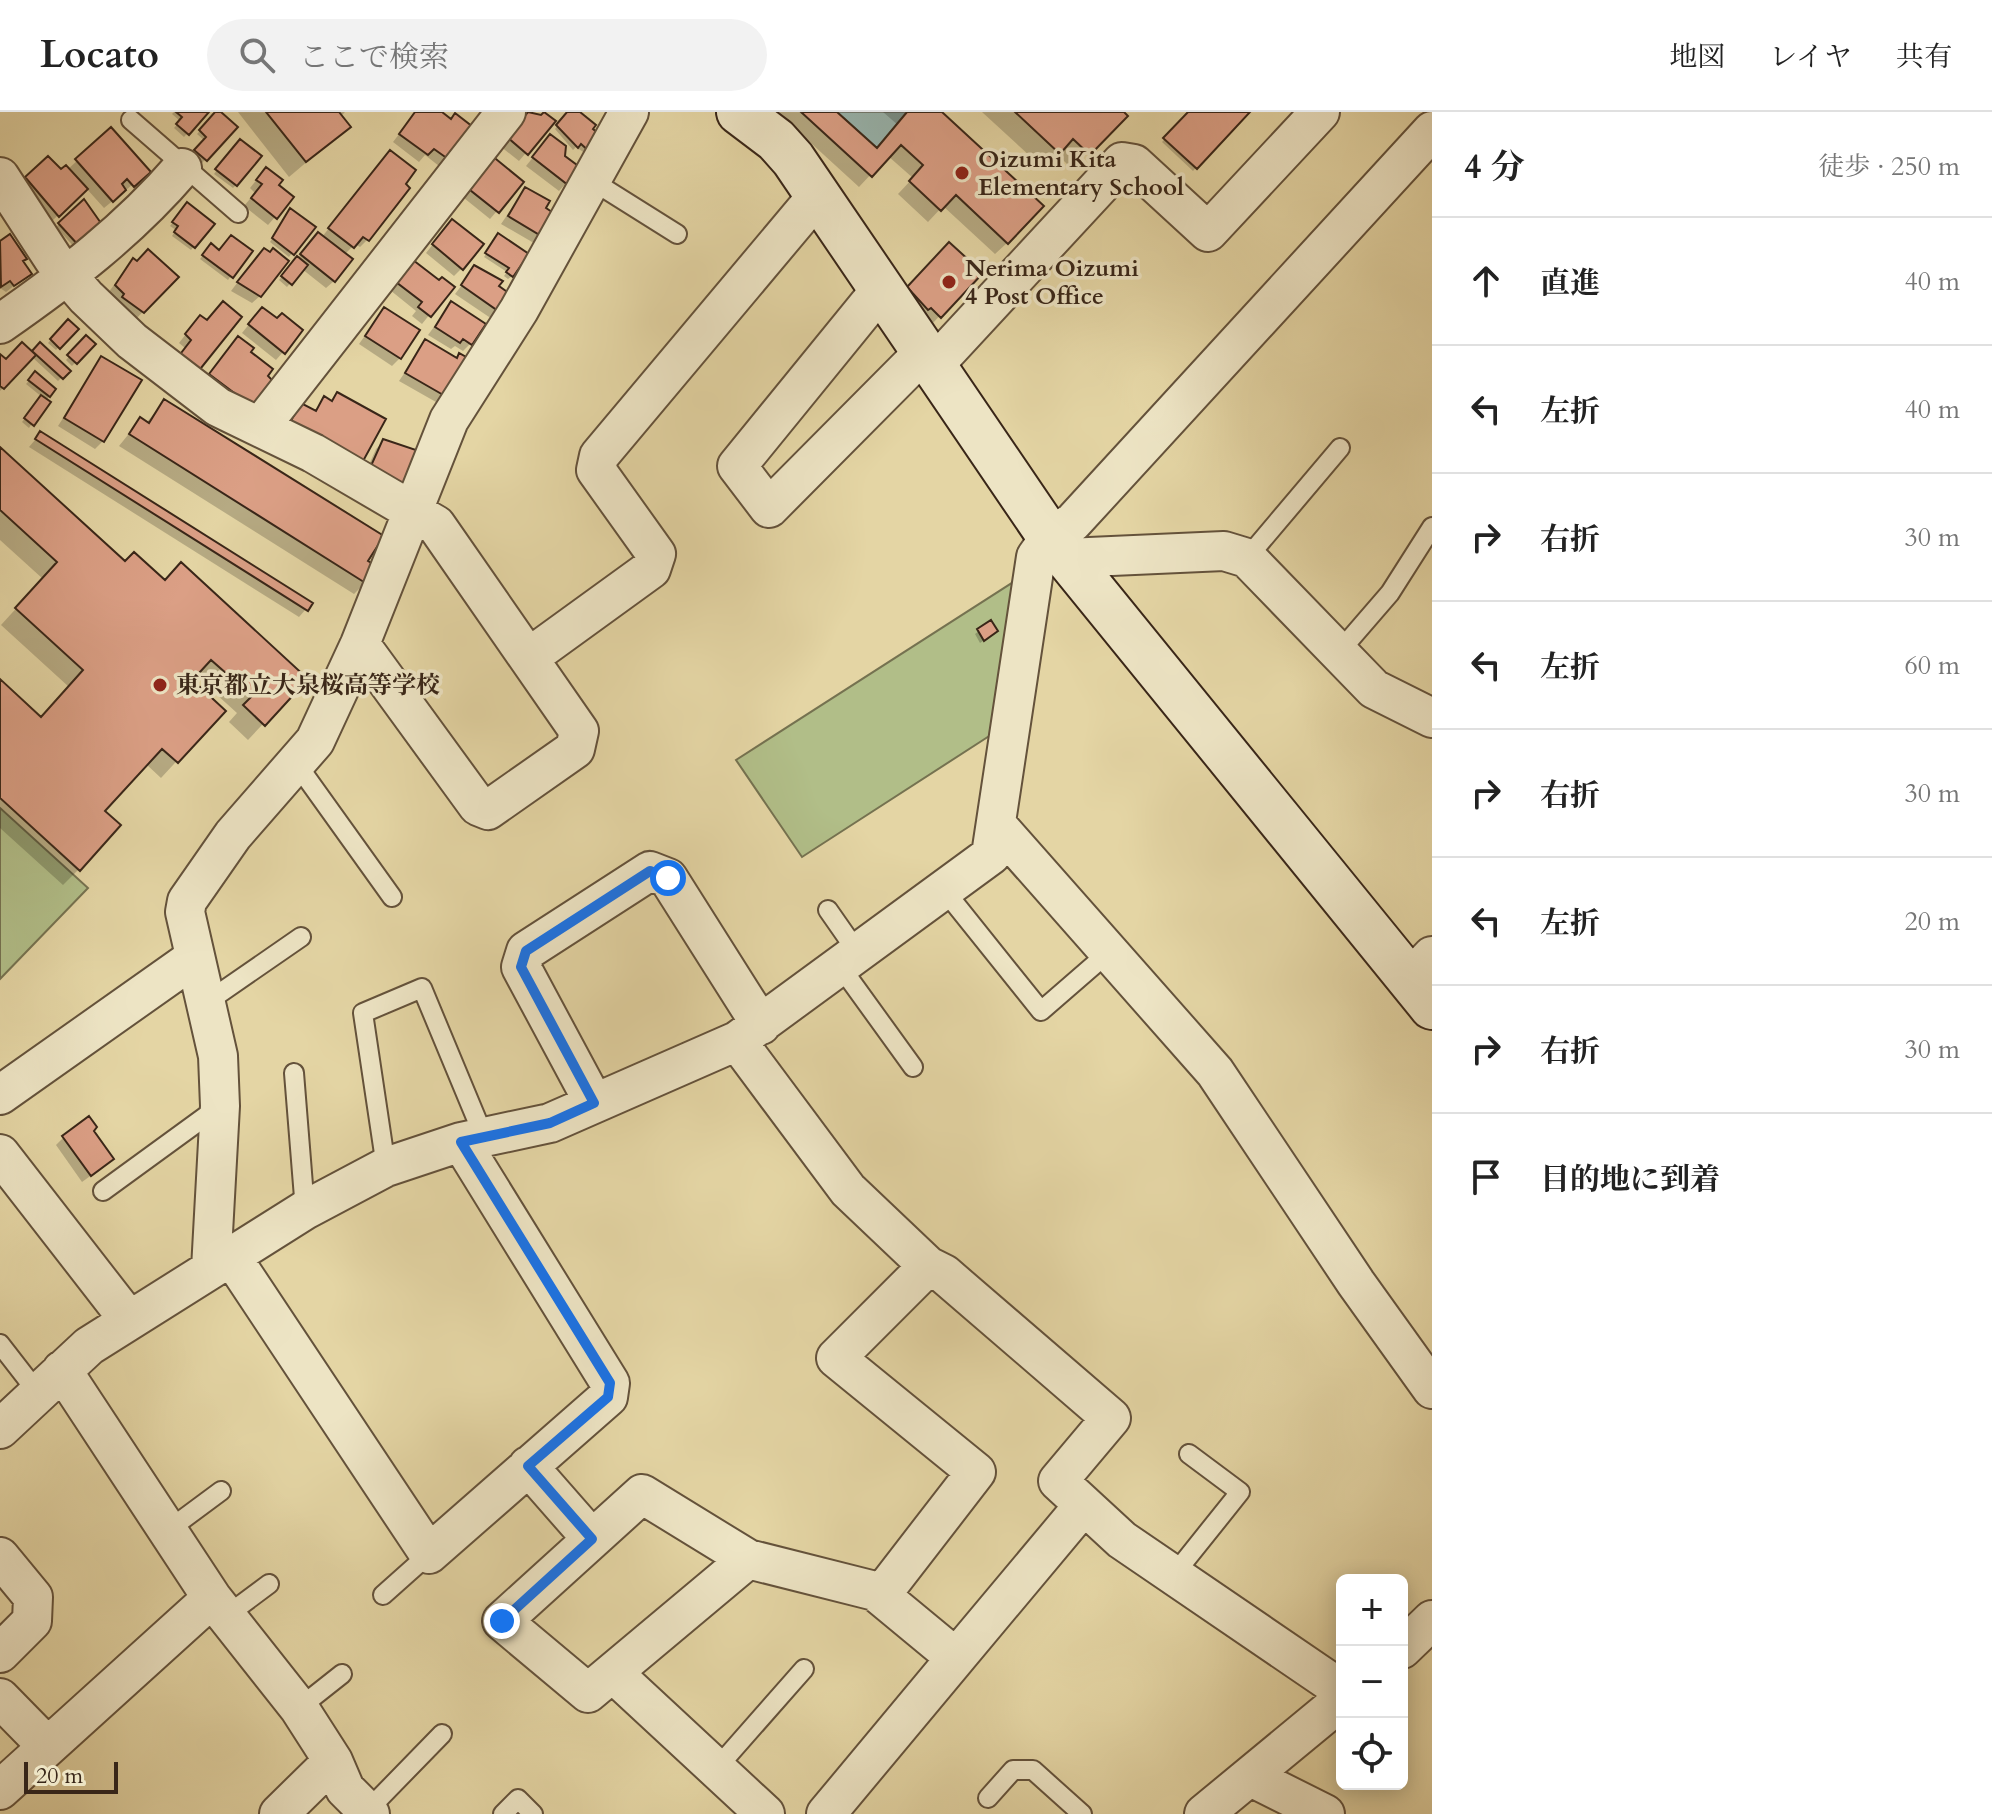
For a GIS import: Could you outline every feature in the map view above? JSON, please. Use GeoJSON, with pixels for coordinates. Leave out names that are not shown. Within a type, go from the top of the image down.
{"type":"FeatureCollection","features":[{"type":"Feature","properties":{"kind":"street"},"geometry":{"type":"LineString","coordinates":[[260,427],[506,112]]}},
{"type":"Feature","properties":{"kind":"street"},"geometry":{"type":"LineString","coordinates":[[473,1139],[610,1383],[608,1397],[429,1554],[221,1262],[218,1056],[185,912],[187,901],[233,835],[315,741],[360,644],[449,420],[519,310],[629,112]]}},
{"type":"Feature","properties":{"kind":"street"},"geometry":{"type":"LineString","coordinates":[[739,112],[776,140],[818,195],[1059,548],[1425,981]]}},
{"type":"Feature","properties":{"kind":"street"},"geometry":{"type":"LineString","coordinates":[[882,288],[737,466],[769,508],[929,359],[1122,162],[1134,164],[1208,232],[1320,112]]}},
{"type":"Feature","properties":{"kind":"street"},"geometry":{"type":"LineString","coordinates":[[1059,548],[1073,522],[1432,131]]}},
{"type":"Feature","properties":{"kind":"street"},"geometry":{"type":"LineString","coordinates":[[0,324],[68,277],[160,193],[182,168]]}},
{"type":"Feature","properties":{"kind":"street"},"geometry":{"type":"LineString","coordinates":[[0,177],[68,277],[121,330],[162,364],[218,407],[412,508],[436,525],[531,656],[579,731],[575,749],[488,810],[478,806],[360,644]]}},
{"type":"Feature","properties":{"kind":"street"},"geometry":{"type":"LineString","coordinates":[[531,656],[651,569],[656,554],[596,470],[599,456],[818,195]]}},
{"type":"Feature","properties":{"kind":"street"},"geometry":{"type":"LineString","coordinates":[[0,1429],[89,1346],[305,1210],[386,1167],[473,1139],[550,1123],[749,1033],[991,855],[1036,557],[1059,548],[1224,551],[1247,558],[1374,689],[1432,718]]}},
{"type":"Feature","properties":{"kind":"street"},"geometry":{"type":"LineString","coordinates":[[996,824],[1215,1072],[1347,1271],[1432,1389]]}},
{"type":"Feature","properties":{"kind":"street"},"geometry":{"type":"LineString","coordinates":[[594,1103],[521,967],[526,951],[650,871],[668,878],[749,1033],[848,1190],[928,1266],[944,1274],[1111,1418],[1058,1481],[1122,1540],[1172,1577],[1336,1686]]}},
{"type":"Feature","properties":{"kind":"street"},"geometry":{"type":"LineString","coordinates":[[0,1095],[194,958]]}},
{"type":"Feature","properties":{"kind":"street"},"geometry":{"type":"LineString","coordinates":[[0,1154],[129,1320]]}},
{"type":"Feature","properties":{"kind":"street"},"geometry":{"type":"LineString","coordinates":[[881,1595],[976,1472],[836,1358],[928,1266]]}},
{"type":"Feature","properties":{"kind":"street"},"geometry":{"type":"LineString","coordinates":[[50,1382],[167,1531],[219,1607],[299,1708],[333,1761],[345,1789],[369,1813]]}},
{"type":"Feature","properties":{"kind":"street"},"geometry":{"type":"LineString","coordinates":[[528,1466],[592,1539]]}},
{"type":"Feature","properties":{"kind":"street"},"geometry":{"type":"LineString","coordinates":[[748,1559],[588,1693],[502,1621],[642,1494],[652,1497],[748,1559],[881,1595],[956,1658]]}},
{"type":"Feature","properties":{"kind":"street"},"geometry":{"type":"LineString","coordinates":[[826,1814],[1084,1505]]}},
{"type":"Feature","properties":{"kind":"street"},"geometry":{"type":"LineString","coordinates":[[0,1557],[33,1597],[32,1621],[0,1653]]}},
{"type":"Feature","properties":{"kind":"street"},"geometry":{"type":"LineString","coordinates":[[0,1790],[47,1746],[219,1607]]}},
{"type":"Feature","properties":{"kind":"street"},"geometry":{"type":"LineString","coordinates":[[1405,1646],[1432,1620]]}},
{"type":"Feature","properties":{"kind":"street"},"geometry":{"type":"LineString","coordinates":[[613,1673],[765,1814]]}},
{"type":"Feature","properties":{"kind":"street"},"geometry":{"type":"LineString","coordinates":[[0,1698],[47,1746]]}},
{"type":"Feature","properties":{"kind":"street"},"geometry":{"type":"LineString","coordinates":[[1204,1814],[1336,1705]]}},
{"type":"Feature","properties":{"kind":"street"},"geometry":{"type":"LineString","coordinates":[[279,1814],[333,1761]]}},
{"type":"Feature","properties":{"kind":"street"},"geometry":{"type":"LineString","coordinates":[[1251,1777],[1325,1814]]}},
{"type":"Feature","properties":{"kind":"lane"},"geometry":{"type":"LineString","coordinates":[[131,120],[182,168],[238,213]]}},
{"type":"Feature","properties":{"kind":"lane"},"geometry":{"type":"LineString","coordinates":[[591,180],[677,234]]}},
{"type":"Feature","properties":{"kind":"lane"},"geometry":{"type":"LineString","coordinates":[[1247,558],[1340,448]]}},
{"type":"Feature","properties":{"kind":"lane"},"geometry":{"type":"LineString","coordinates":[[1339,652],[1390,593],[1432,527]]}},
{"type":"Feature","properties":{"kind":"lane"},"geometry":{"type":"LineString","coordinates":[[296,763],[392,897]]}},
{"type":"Feature","properties":{"kind":"lane"},"geometry":{"type":"LineString","coordinates":[[944,890],[1041,1011],[1109,952]]}},
{"type":"Feature","properties":{"kind":"lane"},"geometry":{"type":"LineString","coordinates":[[828,910],[849,960],[913,1067]]}},
{"type":"Feature","properties":{"kind":"lane"},"geometry":{"type":"LineString","coordinates":[[207,1002],[301,937]]}},
{"type":"Feature","properties":{"kind":"lane"},"geometry":{"type":"LineString","coordinates":[[386,1167],[363,1013],[422,988],[473,1139]]}},
{"type":"Feature","properties":{"kind":"lane"},"geometry":{"type":"LineString","coordinates":[[294,1073],[305,1210]]}},
{"type":"Feature","properties":{"kind":"lane"},"geometry":{"type":"LineString","coordinates":[[103,1191],[220,1106]]}},
{"type":"Feature","properties":{"kind":"lane"},"geometry":{"type":"LineString","coordinates":[[0,1344],[50,1382]]}},
{"type":"Feature","properties":{"kind":"lane"},"geometry":{"type":"LineString","coordinates":[[1172,1577],[1240,1492],[1189,1454]]}},
{"type":"Feature","properties":{"kind":"lane"},"geometry":{"type":"LineString","coordinates":[[167,1531],[221,1491]]}},
{"type":"Feature","properties":{"kind":"lane"},"geometry":{"type":"LineString","coordinates":[[383,1595],[429,1554]]}},
{"type":"Feature","properties":{"kind":"lane"},"geometry":{"type":"LineString","coordinates":[[219,1607],[269,1584]]}},
{"type":"Feature","properties":{"kind":"lane"},"geometry":{"type":"LineString","coordinates":[[716,1769],[804,1669]]}},
{"type":"Feature","properties":{"kind":"lane"},"geometry":{"type":"LineString","coordinates":[[299,1708],[342,1674]]}},
{"type":"Feature","properties":{"kind":"lane"},"geometry":{"type":"LineString","coordinates":[[369,1813],[442,1734]]}},
{"type":"Feature","properties":{"kind":"lane"},"geometry":{"type":"LineString","coordinates":[[988,1798],[1013,1770],[1033,1770],[1082,1814]]}},
{"type":"Feature","properties":{"kind":"lane"},"geometry":{"type":"LineString","coordinates":[[503,1814],[518,1799],[533,1814]]}},
{"type":"Feature","properties":{"kind":"green space"},"geometry":{"type":"Polygon","coordinates":[[[1018,579],[997,731],[802,857],[736,760],[1018,579]]]}},
{"type":"Feature","properties":{"kind":"green space"},"geometry":{"type":"Polygon","coordinates":[[[0,808],[88,888],[0,979],[0,808]]]}},
{"type":"Feature","properties":{"kind":"water"},"geometry":{"type":"Polygon","coordinates":[[[837,112],[907,112],[877,148],[837,112]]]}},
{"type":"Feature","properties":{"kind":"building"},"geometry":{"type":"Polygon","coordinates":[[[176,112],[209,112],[189,135],[176,124],[182,117],[176,112]]]}},
{"type":"Feature","properties":{"kind":"building"},"geometry":{"type":"Polygon","coordinates":[[[215,112],[221,112],[238,127],[207,161],[194,150],[206,137],[199,130],[215,112]]]}},
{"type":"Feature","properties":{"kind":"building"},"geometry":{"type":"Polygon","coordinates":[[[266,112],[339,112],[351,127],[306,162],[266,112]]]}},
{"type":"Feature","properties":{"kind":"building"},"geometry":{"type":"Polygon","coordinates":[[[415,112],[442,112],[451,119],[455,113],[473,127],[448,159],[434,149],[428,155],[399,134],[415,112]]]}},
{"type":"Feature","properties":{"kind":"building"},"geometry":{"type":"Polygon","coordinates":[[[528,112],[541,115],[544,112],[556,121],[528,155],[507,137],[528,112]]]}},
{"type":"Feature","properties":{"kind":"building"},"geometry":{"type":"Polygon","coordinates":[[[567,112],[580,112],[596,125],[593,129],[603,137],[590,152],[581,144],[578,148],[556,125],[567,112]]]}},
{"type":"Feature","properties":{"kind":"building"},"geometry":{"type":"Polygon","coordinates":[[[801,112],[837,112],[877,148],[907,112],[942,112],[1044,206],[1008,244],[956,195],[941,211],[909,181],[923,165],[901,145],[872,177],[801,112]]]}},
{"type":"Feature","properties":{"kind":"building"},"geometry":{"type":"Polygon","coordinates":[[[1015,112],[1124,112],[1128,116],[1090,155],[1073,139],[1060,154],[1015,112]]]}},
{"type":"Feature","properties":{"kind":"building"},"geometry":{"type":"Polygon","coordinates":[[[1188,112],[1250,112],[1197,169],[1163,138],[1188,112]]]}},
{"type":"Feature","properties":{"kind":"building"},"geometry":{"type":"Polygon","coordinates":[[[111,127],[151,172],[134,187],[127,179],[122,184],[126,190],[113,202],[75,159],[111,127]]]}},
{"type":"Feature","properties":{"kind":"building"},"geometry":{"type":"Polygon","coordinates":[[[550,134],[566,146],[565,156],[581,168],[568,185],[532,157],[550,134]]]}},
{"type":"Feature","properties":{"kind":"building"},"geometry":{"type":"Polygon","coordinates":[[[240,139],[262,156],[237,186],[215,169],[240,139]]]}},
{"type":"Feature","properties":{"kind":"building"},"geometry":{"type":"Polygon","coordinates":[[[390,150],[416,170],[406,184],[410,188],[369,241],[363,237],[354,248],[328,228],[390,150]]]}},
{"type":"Feature","properties":{"kind":"building"},"geometry":{"type":"Polygon","coordinates":[[[491,155],[524,182],[499,213],[465,186],[491,155]]]}},
{"type":"Feature","properties":{"kind":"building"},"geometry":{"type":"Polygon","coordinates":[[[48,156],[61,169],[66,165],[88,189],[59,217],[25,177],[48,156]]]}},
{"type":"Feature","properties":{"kind":"building"},"geometry":{"type":"Polygon","coordinates":[[[266,167],[283,180],[279,185],[294,197],[277,219],[251,198],[262,184],[256,180],[266,167]]]}},
{"type":"Feature","properties":{"kind":"building"},"geometry":{"type":"Polygon","coordinates":[[[525,187],[550,201],[546,208],[561,218],[548,240],[508,216],[525,187]]]}},
{"type":"Feature","properties":{"kind":"building"},"geometry":{"type":"Polygon","coordinates":[[[84,199],[103,226],[80,247],[58,223],[84,199]]]}},
{"type":"Feature","properties":{"kind":"building"},"geometry":{"type":"Polygon","coordinates":[[[187,202],[215,224],[195,248],[174,232],[178,226],[172,222],[187,202]]]}},
{"type":"Feature","properties":{"kind":"building"},"geometry":{"type":"Polygon","coordinates":[[[290,208],[316,227],[294,255],[272,238],[290,208]]]}},
{"type":"Feature","properties":{"kind":"building"},"geometry":{"type":"Polygon","coordinates":[[[452,219],[484,244],[463,270],[432,244],[452,219]]]}},
{"type":"Feature","properties":{"kind":"building"},"geometry":{"type":"Polygon","coordinates":[[[318,232],[353,259],[335,282],[300,254],[318,232]]]}},
{"type":"Feature","properties":{"kind":"building"},"geometry":{"type":"Polygon","coordinates":[[[498,233],[529,254],[513,277],[506,272],[509,268],[485,253],[498,233]]]}},
{"type":"Feature","properties":{"kind":"building"},"geometry":{"type":"Polygon","coordinates":[[[10,234],[27,259],[23,261],[32,274],[14,286],[10,281],[1,287],[0,241],[10,234]]]}},
{"type":"Feature","properties":{"kind":"building"},"geometry":{"type":"Polygon","coordinates":[[[231,235],[253,251],[233,278],[202,255],[211,243],[219,250],[231,235]]]}},
{"type":"Feature","properties":{"kind":"building"},"geometry":{"type":"Polygon","coordinates":[[[949,242],[983,273],[941,318],[931,308],[928,310],[907,287],[949,242]]]}},
{"type":"Feature","properties":{"kind":"building"},"geometry":{"type":"Polygon","coordinates":[[[264,248],[270,252],[273,248],[289,261],[261,297],[237,282],[264,248]]]}},
{"type":"Feature","properties":{"kind":"building"},"geometry":{"type":"Polygon","coordinates":[[[148,249],[179,277],[144,313],[122,297],[124,294],[115,285],[133,258],[137,261],[148,249]]]}},
{"type":"Feature","properties":{"kind":"building"},"geometry":{"type":"Polygon","coordinates":[[[297,256],[308,265],[292,285],[281,276],[297,256]]]}},
{"type":"Feature","properties":{"kind":"building"},"geometry":{"type":"Polygon","coordinates":[[[413,260],[439,280],[442,277],[455,287],[431,317],[418,307],[422,302],[396,282],[413,260]]]}},
{"type":"Feature","properties":{"kind":"building"},"geometry":{"type":"Polygon","coordinates":[[[474,265],[503,281],[499,286],[513,296],[501,313],[461,285],[474,265]]]}},
{"type":"Feature","properties":{"kind":"building"},"geometry":{"type":"Polygon","coordinates":[[[223,301],[242,317],[197,373],[178,357],[191,340],[185,334],[200,315],[207,320],[223,301]]]}},
{"type":"Feature","properties":{"kind":"building"},"geometry":{"type":"Polygon","coordinates":[[[451,301],[486,324],[472,345],[463,339],[460,343],[435,327],[451,301]]]}},
{"type":"Feature","properties":{"kind":"building"},"geometry":{"type":"Polygon","coordinates":[[[262,307],[277,318],[282,313],[303,330],[285,354],[248,324],[262,307]]]}},
{"type":"Feature","properties":{"kind":"building"},"geometry":{"type":"Polygon","coordinates":[[[384,307],[420,330],[401,359],[365,336],[384,307]]]}},
{"type":"Feature","properties":{"kind":"building"},"geometry":{"type":"Polygon","coordinates":[[[68,319],[79,329],[60,349],[50,339],[68,319]]]}},
{"type":"Feature","properties":{"kind":"building"},"geometry":{"type":"Polygon","coordinates":[[[86,335],[96,344],[77,364],[67,355],[86,335]]]}},
{"type":"Feature","properties":{"kind":"building"},"geometry":{"type":"Polygon","coordinates":[[[238,336],[254,348],[251,352],[273,369],[268,376],[273,381],[253,407],[209,374],[238,336]]]}},
{"type":"Feature","properties":{"kind":"building"},"geometry":{"type":"Polygon","coordinates":[[[425,339],[457,358],[459,353],[475,362],[452,400],[405,373],[425,339]]]}},
{"type":"Feature","properties":{"kind":"building"},"geometry":{"type":"Polygon","coordinates":[[[22,342],[36,355],[4,389],[0,386],[0,354],[6,359],[22,342]]]}},
{"type":"Feature","properties":{"kind":"building"},"geometry":{"type":"Polygon","coordinates":[[[40,342],[71,371],[63,379],[32,351],[40,342]]]}},
{"type":"Feature","properties":{"kind":"building"},"geometry":{"type":"Polygon","coordinates":[[[101,356],[142,380],[104,442],[64,418],[101,356]]]}},
{"type":"Feature","properties":{"kind":"building"},"geometry":{"type":"Polygon","coordinates":[[[35,371],[56,389],[50,397],[28,380],[35,371]]]}},
{"type":"Feature","properties":{"kind":"building"},"geometry":{"type":"Polygon","coordinates":[[[337,392],[386,419],[362,463],[289,424],[301,403],[316,411],[324,396],[332,401],[337,392]]]}},
{"type":"Feature","properties":{"kind":"building"},"geometry":{"type":"Polygon","coordinates":[[[41,395],[51,402],[34,426],[24,418],[41,395]]]}},
{"type":"Feature","properties":{"kind":"building"},"geometry":{"type":"Polygon","coordinates":[[[164,399],[384,536],[368,561],[378,567],[367,584],[129,434],[140,417],[149,423],[164,399]]]}},
{"type":"Feature","properties":{"kind":"building"},"geometry":{"type":"Polygon","coordinates":[[[40,431],[313,603],[308,611],[35,439],[40,431]]]}},
{"type":"Feature","properties":{"kind":"building"},"geometry":{"type":"Polygon","coordinates":[[[383,439],[422,452],[412,474],[408,472],[403,483],[370,468],[383,439]]]}},
{"type":"Feature","properties":{"kind":"building"},"geometry":{"type":"Polygon","coordinates":[[[0,447],[125,561],[134,552],[165,580],[181,562],[308,679],[265,726],[243,705],[252,696],[211,660],[188,685],[195,692],[200,687],[226,711],[178,763],[162,749],[105,811],[121,825],[80,871],[0,798],[0,679],[41,717],[83,670],[15,608],[57,562],[0,510],[0,447]]]}},
{"type":"Feature","properties":{"kind":"building"},"geometry":{"type":"Polygon","coordinates":[[[991,620],[998,631],[984,641],[977,629],[991,620]]]}},
{"type":"Feature","properties":{"kind":"building"},"geometry":{"type":"Polygon","coordinates":[[[89,1116],[97,1127],[94,1131],[114,1159],[91,1176],[62,1136],[89,1116]]]}},
{"type":"Feature","properties":{"kind":"place","name":"Oizumi Kita Elementary School"},"geometry":{"type":"Point","coordinates":[962,173]}},
{"type":"Feature","properties":{"kind":"place","name":"Nerima Oizumi 4 Post Office"},"geometry":{"type":"Point","coordinates":[949,282]}},
{"type":"Feature","properties":{"kind":"place","name":"東京都立大泉桜高等学校"},"geometry":{"type":"Point","coordinates":[160,685]}},
{"type":"Feature","properties":{"kind":"route"},"geometry":{"type":"LineString","coordinates":[[502,1621],[592,1539],[528,1466],[608,1397],[610,1383],[461,1142],[550,1123],[594,1103],[521,967],[526,951],[650,871],[668,878]]}}]}
